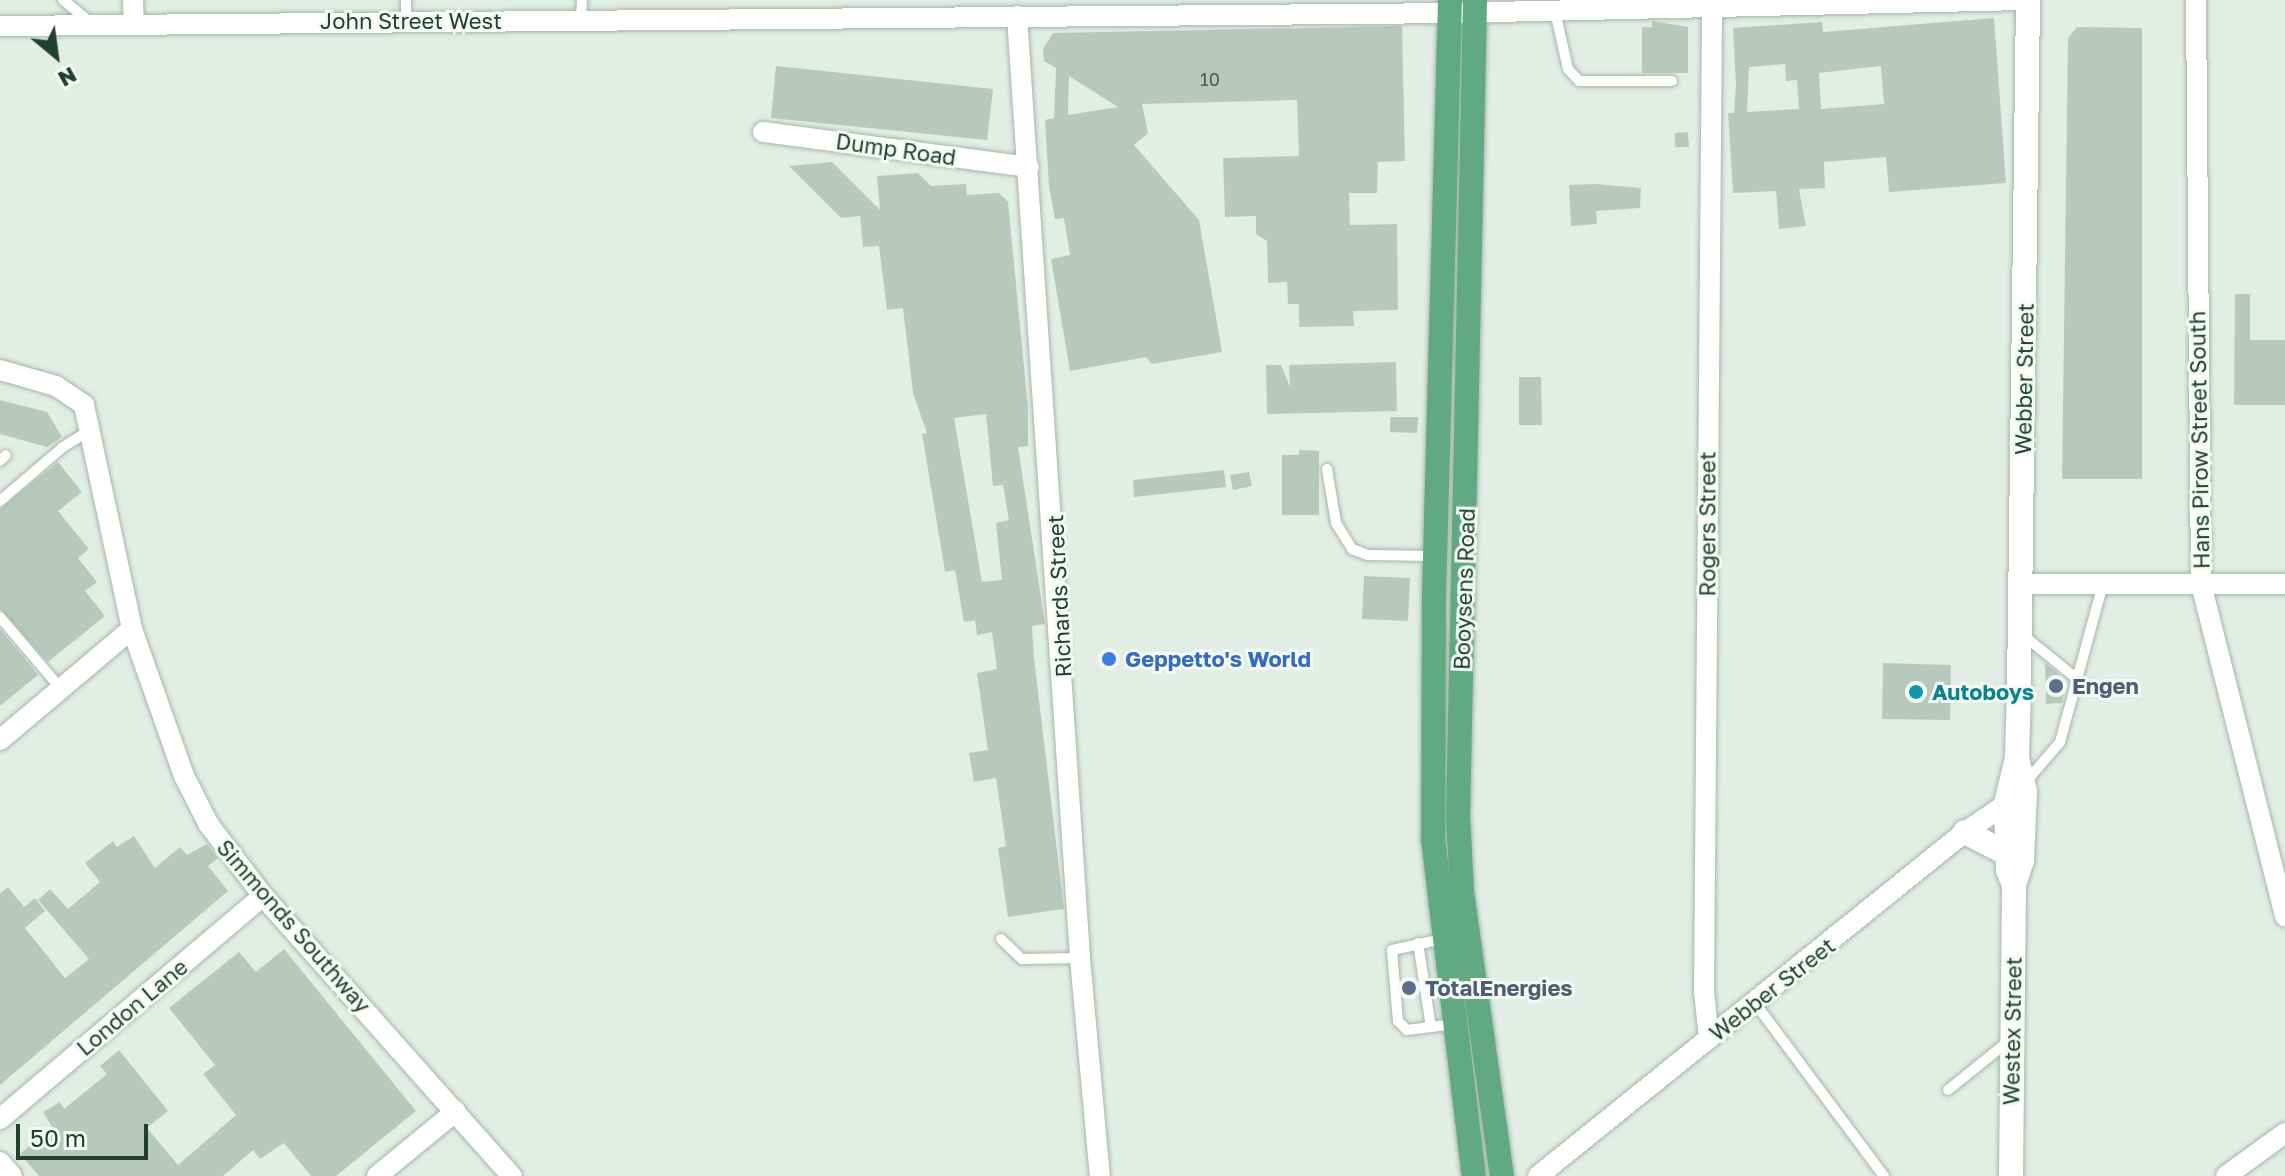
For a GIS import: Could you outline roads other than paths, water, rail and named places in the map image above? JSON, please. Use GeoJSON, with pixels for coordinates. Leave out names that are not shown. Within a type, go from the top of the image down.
{"type":"FeatureCollection","features":[{"type":"Feature","properties":{"kind":"main road","name":"Booysens Road"},"geometry":{"type":"LineString","coordinates":[[1450,6],[1435,556],[1433,839],[1443,939],[1443,1026],[1474,1176]]}},
{"type":"Feature","properties":{"kind":"main road","name":"Booysens Road"},"geometry":{"type":"LineString","coordinates":[[1476,6],[1458,816],[1462,892],[1502,1176]]}},
{"type":"Feature","properties":{"kind":"street"},"geometry":{"type":"LineString","coordinates":[[133,0],[134,23]]}},
{"type":"Feature","properties":{"kind":"street","name":"John Street West"},"geometry":{"type":"LineString","coordinates":[[0,26],[406,10],[855,8],[1017,16],[1242,7],[1476,6],[1555,11],[1712,9],[1739,4],[2021,0]]}},
{"type":"Feature","properties":{"kind":"street","name":"Webber Street"},"geometry":{"type":"LineString","coordinates":[[1538,1176],[1965,832],[2019,792],[2028,0]]}},
{"type":"Feature","properties":{"kind":"street","name":"Hans Pirow Street South"},"geometry":{"type":"LineString","coordinates":[[2196,0],[2201,584],[2285,917]]}},
{"type":"Feature","properties":{"kind":"street","name":"Rogers Street"},"geometry":{"type":"LineString","coordinates":[[1709,1039],[1704,977],[1712,9]]}},
{"type":"Feature","properties":{"kind":"street","name":"Richards Street"},"geometry":{"type":"LineString","coordinates":[[1017,16],[1096,1175]]}},
{"type":"Feature","properties":{"kind":"street","name":"Dump Road"},"geometry":{"type":"LineString","coordinates":[[763,132],[1029,167]]}},
{"type":"Feature","properties":{"kind":"street","name":"Simmonds Southway"},"geometry":{"type":"LineString","coordinates":[[0,370],[56,386],[84,405],[132,629],[196,802],[263,896],[512,1176]]}},
{"type":"Feature","properties":{"kind":"street"},"geometry":{"type":"LineString","coordinates":[[2021,584],[2285,584]]}},
{"type":"Feature","properties":{"kind":"street"},"geometry":{"type":"LineString","coordinates":[[0,740],[132,629]]}},
{"type":"Feature","properties":{"kind":"street","name":"Westex Street"},"geometry":{"type":"LineString","coordinates":[[2011,1176],[2014,885],[2006,853],[2019,792]]}},
{"type":"Feature","properties":{"kind":"street","name":"Westex Street"},"geometry":{"type":"LineString","coordinates":[[2014,885],[2022,861],[2019,792]]}},
{"type":"Feature","properties":{"kind":"street"},"geometry":{"type":"LineString","coordinates":[[1965,832],[2006,853]]}},
{"type":"Feature","properties":{"kind":"street","name":"London Lane"},"geometry":{"type":"LineString","coordinates":[[0,1119],[263,896]]}},
{"type":"Feature","properties":{"kind":"street"},"geometry":{"type":"LineString","coordinates":[[377,1176],[456,1111]]}},
{"type":"Feature","properties":{"kind":"street"},"geometry":{"type":"LineString","coordinates":[[2226,1176],[2285,1133]]}},
{"type":"Feature","properties":{"kind":"street"},"geometry":{"type":"LineString","coordinates":[[0,1162],[12,1176]]}},
{"type":"Feature","properties":{"kind":"lane"},"geometry":{"type":"LineString","coordinates":[[63,0],[91,24]]}},
{"type":"Feature","properties":{"kind":"lane"},"geometry":{"type":"LineString","coordinates":[[1555,11],[1568,69],[1579,81],[1672,81]]}},
{"type":"Feature","properties":{"kind":"lane"},"geometry":{"type":"LineString","coordinates":[[0,501],[63,447],[89,431]]}},
{"type":"Feature","properties":{"kind":"lane"},"geometry":{"type":"LineString","coordinates":[[1327,469],[1336,523],[1352,549],[1368,555],[1435,556]]}},
{"type":"Feature","properties":{"kind":"lane"},"geometry":{"type":"LineString","coordinates":[[2019,792],[2060,742],[2103,584]]}},
{"type":"Feature","properties":{"kind":"lane"},"geometry":{"type":"LineString","coordinates":[[0,617],[61,689]]}},
{"type":"Feature","properties":{"kind":"lane"},"geometry":{"type":"LineString","coordinates":[[2020,632],[2077,679]]}},
{"type":"Feature","properties":{"kind":"lane"},"geometry":{"type":"LineString","coordinates":[[1001,939],[1022,959],[1080,958]]}},
{"type":"Feature","properties":{"kind":"lane"},"geometry":{"type":"LineString","coordinates":[[1418,943],[1443,1026],[1407,1030],[1398,1021],[1389,958],[1400,946],[1418,943],[1443,939]]}},
{"type":"Feature","properties":{"kind":"lane"},"geometry":{"type":"LineString","coordinates":[[1755,1003],[1884,1176]]}},
{"type":"Feature","properties":{"kind":"lane"},"geometry":{"type":"LineString","coordinates":[[1948,1090],[2011,1038]]}},
{"type":"Feature","properties":{"kind":"place","name":"Geppetto's World"},"geometry":{"type":"Point","coordinates":[1109,659]}},
{"type":"Feature","properties":{"kind":"place","name":"Engen"},"geometry":{"type":"Point","coordinates":[2056,686]}},
{"type":"Feature","properties":{"kind":"place","name":"Autoboys"},"geometry":{"type":"Point","coordinates":[1916,692]}},
{"type":"Feature","properties":{"kind":"place","name":"TotalEnergies"},"geometry":{"type":"Point","coordinates":[1409,988]}}]}
